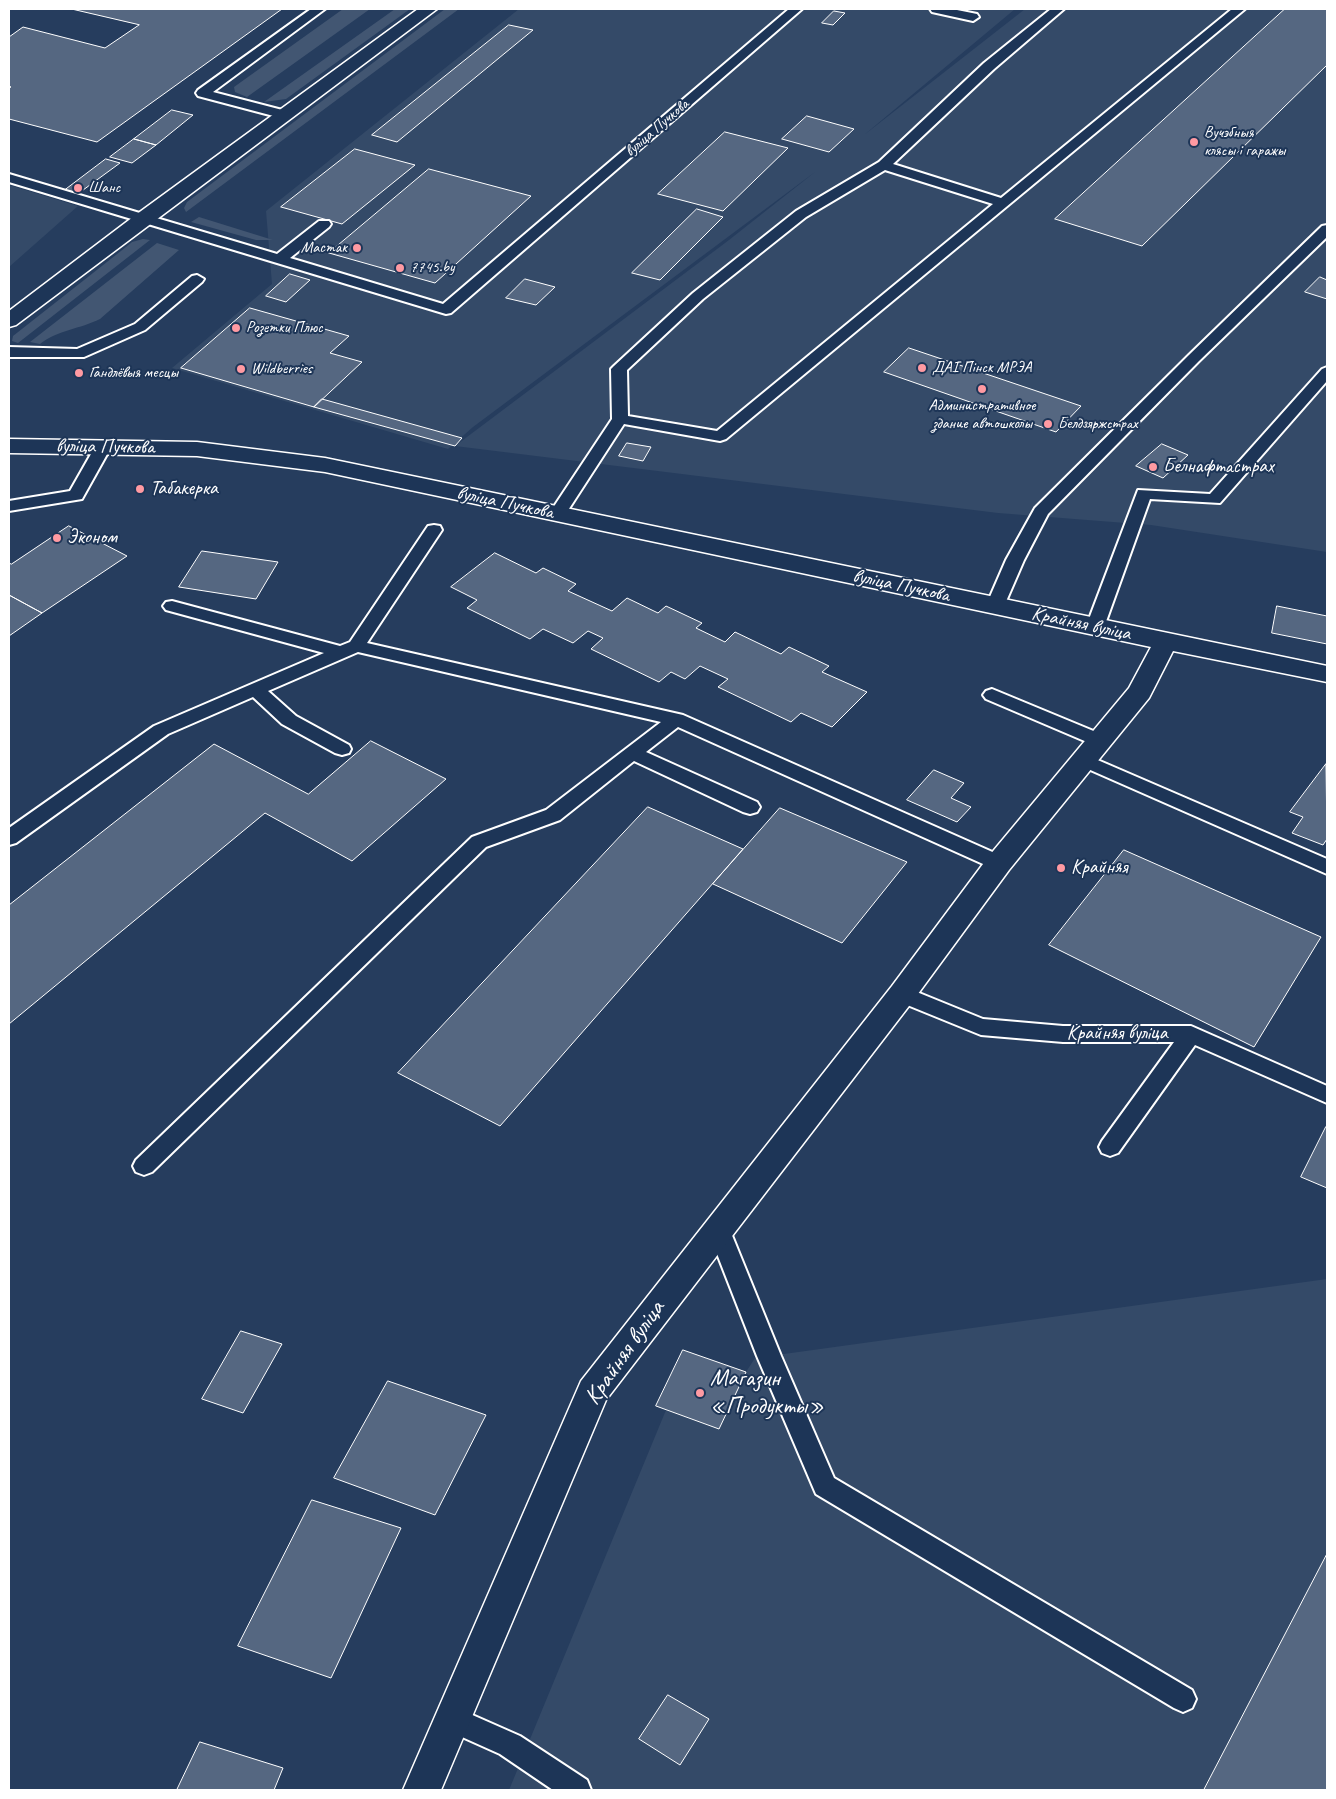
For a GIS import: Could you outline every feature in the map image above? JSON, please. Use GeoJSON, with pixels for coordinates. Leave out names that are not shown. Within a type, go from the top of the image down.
{"type":"FeatureCollection","features":[{"type":"Feature","properties":{"kind":"street"},"geometry":{"type":"LineString","coordinates":[[9,321],[144,218],[429,9]]}},
{"type":"Feature","properties":{"kind":"street","name":"вуліца Пучкова"},"geometry":{"type":"LineString","coordinates":[[9,446],[197,449],[325,466],[995,606]]}},
{"type":"Feature","properties":{"kind":"street","name":"Крайняя вуліца"},"geometry":{"type":"LineString","coordinates":[[995,606],[1327,674]]}},
{"type":"Feature","properties":{"kind":"street","name":"Крайняя вуліца"},"geometry":{"type":"LineString","coordinates":[[422,1790],[592,1391],[902,994],[999,863],[1094,751],[1140,692],[1166,642]]}},
{"type":"Feature","properties":{"kind":"lane"},"geometry":{"type":"LineString","coordinates":[[284,115],[203,93],[319,9]]}},
{"type":"Feature","properties":{"kind":"lane","name":"вуліца Пучкова"},"geometry":{"type":"LineString","coordinates":[[9,178],[446,310],[796,9]]}},
{"type":"Feature","properties":{"kind":"lane"},"geometry":{"type":"LineString","coordinates":[[936,9],[973,17]]}},
{"type":"Feature","properties":{"kind":"lane"},"geometry":{"type":"LineString","coordinates":[[557,514],[620,419],[619,368],[698,296],[801,214],[884,165],[989,66],[1058,9]]}},
{"type":"Feature","properties":{"kind":"lane"},"geometry":{"type":"LineString","coordinates":[[620,419],[720,436],[1239,9]]}},
{"type":"Feature","properties":{"kind":"lane"},"geometry":{"type":"LineString","coordinates":[[884,165],[1003,203]]}},
{"type":"Feature","properties":{"kind":"lane"},"geometry":{"type":"LineString","coordinates":[[279,260],[324,224]]}},
{"type":"Feature","properties":{"kind":"lane"},"geometry":{"type":"LineString","coordinates":[[995,606],[1015,560],[1041,512],[1194,358],[1327,230]]}},
{"type":"Feature","properties":{"kind":"lane"},"geometry":{"type":"LineString","coordinates":[[9,352],[79,354],[140,327],[197,279]]}},
{"type":"Feature","properties":{"kind":"lane"},"geometry":{"type":"LineString","coordinates":[[1095,627],[1144,494],[1214,500],[1327,372]]}},
{"type":"Feature","properties":{"kind":"lane"},"geometry":{"type":"LineString","coordinates":[[9,506],[22,506],[76,495],[104,447]]}},
{"type":"Feature","properties":{"kind":"lane"},"geometry":{"type":"LineString","coordinates":[[9,838],[161,730],[348,649],[434,530]]}},
{"type":"Feature","properties":{"kind":"lane"},"geometry":{"type":"LineString","coordinates":[[172,606],[348,649],[676,719],[999,863]]}},
{"type":"Feature","properties":{"kind":"lane"},"geometry":{"type":"LineString","coordinates":[[255,689],[289,720],[342,748]]}},
{"type":"Feature","properties":{"kind":"lane"},"geometry":{"type":"LineString","coordinates":[[992,695],[1094,751],[1327,867]]}},
{"type":"Feature","properties":{"kind":"lane"},"geometry":{"type":"LineString","coordinates":[[144,1166],[479,842],[553,815],[676,719]]}},
{"type":"Feature","properties":{"kind":"lane"},"geometry":{"type":"LineString","coordinates":[[632,753],[750,807]]}},
{"type":"Feature","properties":{"kind":"lane","name":"Крайняя вуліца"},"geometry":{"type":"LineString","coordinates":[[902,994],[982,1027],[1063,1034],[1191,1034],[1327,1095]]}},
{"type":"Feature","properties":{"kind":"lane"},"geometry":{"type":"LineString","coordinates":[[1110,1147],[1191,1034]]}},
{"type":"Feature","properties":{"kind":"lane"},"geometry":{"type":"LineString","coordinates":[[718,1228],[769,1356],[825,1486],[1183,1699]]}},
{"type":"Feature","properties":{"kind":"lane"},"geometry":{"type":"LineString","coordinates":[[452,1719],[510,1745],[577,1790]]}},
{"type":"Feature","properties":{"kind":"shaded area"},"geometry":{"type":"Polygon","coordinates":[[[343,9],[370,9],[247,97],[235,92],[234,87],[343,9]]]}},
{"type":"Feature","properties":{"kind":"shaded area"},"geometry":{"type":"Polygon","coordinates":[[[395,9],[410,9],[286,99],[264,102],[395,9]]]}},
{"type":"Feature","properties":{"kind":"shaded area"},"geometry":{"type":"Polygon","coordinates":[[[445,9],[459,9],[186,212],[184,208],[187,202],[445,9]]]}},
{"type":"Feature","properties":{"kind":"shaded area"},"geometry":{"type":"Polygon","coordinates":[[[519,9],[1015,9],[864,135],[1025,9],[1327,9],[1327,552],[1151,525],[998,513],[455,446],[729,240],[815,172],[473,427],[448,449],[172,368],[272,284],[266,211],[519,9]]]}},
{"type":"Feature","properties":{"kind":"shaded area"},"geometry":{"type":"Polygon","coordinates":[[[9,185],[78,206],[9,267],[9,185]]]}},
{"type":"Feature","properties":{"kind":"shaded area"},"geometry":{"type":"Polygon","coordinates":[[[199,217],[273,240],[256,240],[191,222],[199,217]]]}},
{"type":"Feature","properties":{"kind":"shaded area"},"geometry":{"type":"Polygon","coordinates":[[[143,239],[150,240],[18,343],[12,341],[13,336],[132,242],[143,239]]]}},
{"type":"Feature","properties":{"kind":"shaded area"},"geometry":{"type":"Polygon","coordinates":[[[157,243],[179,250],[100,319],[54,336],[40,344],[30,342],[157,243]]]}},
{"type":"Feature","properties":{"kind":"shaded area"},"geometry":{"type":"Polygon","coordinates":[[[1327,1279],[1327,1790],[509,1790],[666,1410],[719,1429],[746,1372],[755,1358],[1327,1279]]]}},
{"type":"Feature","properties":{"kind":"building"},"geometry":{"type":"Polygon","coordinates":[[[72,9],[282,9],[97,142],[9,119],[9,88],[11,87],[9,86],[9,37],[23,27],[105,48],[139,25],[72,9]]]}},
{"type":"Feature","properties":{"kind":"building","name":"Вучэбныя клясы і гаражы"},"geometry":{"type":"Polygon","coordinates":[[[1285,9],[1327,9],[1327,65],[1142,246],[1055,219],[1285,9]]]}},
{"type":"Feature","properties":{"kind":"building"},"geometry":{"type":"Polygon","coordinates":[[[834,11],[845,13],[833,25],[822,23],[834,11]]]}},
{"type":"Feature","properties":{"kind":"building"},"geometry":{"type":"Polygon","coordinates":[[[509,25],[533,30],[397,142],[372,135],[509,25]]]}},
{"type":"Feature","properties":{"kind":"building"},"geometry":{"type":"Polygon","coordinates":[[[172,110],[193,115],[156,145],[134,139],[172,110]]]}},
{"type":"Feature","properties":{"kind":"building"},"geometry":{"type":"Polygon","coordinates":[[[807,116],[854,129],[829,152],[782,139],[807,116]]]}},
{"type":"Feature","properties":{"kind":"building"},"geometry":{"type":"Polygon","coordinates":[[[725,132],[788,148],[723,211],[658,194],[725,132]]]}},
{"type":"Feature","properties":{"kind":"building"},"geometry":{"type":"Polygon","coordinates":[[[134,139],[156,145],[132,163],[110,157],[134,139]]]}},
{"type":"Feature","properties":{"kind":"building"},"geometry":{"type":"Polygon","coordinates":[[[355,149],[415,165],[342,224],[281,207],[355,149]]]}},
{"type":"Feature","properties":{"kind":"building"},"geometry":{"type":"Polygon","coordinates":[[[106,159],[120,163],[79,193],[65,190],[106,159]]]}},
{"type":"Feature","properties":{"kind":"building"},"geometry":{"type":"Polygon","coordinates":[[[429,169],[531,196],[435,283],[329,253],[429,169]]]}},
{"type":"Feature","properties":{"kind":"building"},"geometry":{"type":"Polygon","coordinates":[[[697,209],[723,217],[660,280],[632,273],[697,209]]]}},
{"type":"Feature","properties":{"kind":"building"},"geometry":{"type":"Polygon","coordinates":[[[290,274],[310,280],[286,302],[266,296],[290,274]]]}},
{"type":"Feature","properties":{"kind":"building"},"geometry":{"type":"Polygon","coordinates":[[[1320,277],[1327,280],[1327,299],[1305,292],[1320,277]]]}},
{"type":"Feature","properties":{"kind":"building"},"geometry":{"type":"Polygon","coordinates":[[[525,279],[555,287],[536,305],[506,298],[525,279]]]}},
{"type":"Feature","properties":{"kind":"building"},"geometry":{"type":"Polygon","coordinates":[[[250,308],[349,336],[330,353],[362,362],[314,407],[181,368],[250,308]]]}},
{"type":"Feature","properties":{"kind":"building","name":"Административное здание автошколы"},"geometry":{"type":"Polygon","coordinates":[[[909,348],[1081,406],[1056,432],[884,372],[909,348]]]}},
{"type":"Feature","properties":{"kind":"building"},"geometry":{"type":"Polygon","coordinates":[[[322,399],[462,438],[455,446],[314,407],[322,399]]]}},
{"type":"Feature","properties":{"kind":"building"},"geometry":{"type":"Polygon","coordinates":[[[627,443],[651,447],[643,461],[619,456],[627,443]]]}},
{"type":"Feature","properties":{"kind":"building"},"geometry":{"type":"Polygon","coordinates":[[[1162,444],[1188,455],[1163,478],[1136,466],[1162,444]]]}},
{"type":"Feature","properties":{"kind":"building"},"geometry":{"type":"Polygon","coordinates":[[[69,526],[127,556],[42,613],[9,595],[9,563],[11,564],[69,526]]]}},
{"type":"Feature","properties":{"kind":"building"},"geometry":{"type":"Polygon","coordinates":[[[202,551],[278,562],[256,599],[179,587],[202,551]]]}},
{"type":"Feature","properties":{"kind":"building"},"geometry":{"type":"Polygon","coordinates":[[[495,553],[536,573],[543,568],[576,584],[568,591],[612,611],[627,598],[658,613],[666,606],[702,623],[696,628],[725,642],[735,632],[781,654],[789,647],[829,666],[822,672],[867,692],[832,727],[801,713],[791,722],[718,687],[728,679],[700,666],[685,679],[671,672],[659,682],[591,649],[603,638],[588,631],[573,643],[543,629],[530,639],[467,608],[477,600],[451,587],[495,553]]]}},
{"type":"Feature","properties":{"kind":"building"},"geometry":{"type":"Polygon","coordinates":[[[9,595],[42,613],[9,636],[9,595]]]}},
{"type":"Feature","properties":{"kind":"building"},"geometry":{"type":"Polygon","coordinates":[[[1277,606],[1327,616],[1327,644],[1272,633],[1277,606]]]}},
{"type":"Feature","properties":{"kind":"building"},"geometry":{"type":"Polygon","coordinates":[[[371,741],[446,779],[352,861],[265,813],[9,1024],[9,905],[214,744],[308,794],[371,741]]]}},
{"type":"Feature","properties":{"kind":"building"},"geometry":{"type":"Polygon","coordinates":[[[1326,764],[1327,839],[1323,845],[1292,833],[1303,817],[1290,812],[1326,764]]]}},
{"type":"Feature","properties":{"kind":"building"},"geometry":{"type":"Polygon","coordinates":[[[934,770],[964,783],[951,798],[971,807],[957,822],[907,800],[934,770]]]}},
{"type":"Feature","properties":{"kind":"building"},"geometry":{"type":"Polygon","coordinates":[[[648,807],[743,849],[500,1126],[398,1073],[648,807]]]}},
{"type":"Feature","properties":{"kind":"building"},"geometry":{"type":"Polygon","coordinates":[[[780,808],[907,862],[842,943],[713,884],[780,808]]]}},
{"type":"Feature","properties":{"kind":"building"},"geometry":{"type":"Polygon","coordinates":[[[1124,850],[1321,937],[1254,1047],[1049,945],[1124,850]]]}},
{"type":"Feature","properties":{"kind":"building"},"geometry":{"type":"Polygon","coordinates":[[[1327,1128],[1327,1188],[1301,1177],[1327,1128]]]}},
{"type":"Feature","properties":{"kind":"building"},"geometry":{"type":"Polygon","coordinates":[[[241,1331],[282,1344],[243,1413],[202,1399],[241,1331]]]}},
{"type":"Feature","properties":{"kind":"building"},"geometry":{"type":"Polygon","coordinates":[[[683,1350],[746,1372],[719,1429],[656,1406],[683,1350]]]}},
{"type":"Feature","properties":{"kind":"building"},"geometry":{"type":"Polygon","coordinates":[[[388,1381],[486,1415],[435,1515],[334,1478],[388,1381]]]}},
{"type":"Feature","properties":{"kind":"building"},"geometry":{"type":"Polygon","coordinates":[[[312,1500],[401,1528],[331,1678],[238,1646],[312,1500]]]}},
{"type":"Feature","properties":{"kind":"building"},"geometry":{"type":"Polygon","coordinates":[[[1327,1554],[1327,1790],[1204,1790],[1327,1554]]]}},
{"type":"Feature","properties":{"kind":"building"},"geometry":{"type":"Polygon","coordinates":[[[668,1695],[709,1719],[680,1765],[639,1739],[668,1695]]]}},
{"type":"Feature","properties":{"kind":"building"},"geometry":{"type":"Polygon","coordinates":[[[200,1742],[283,1768],[274,1790],[177,1790],[200,1742]]]}},
{"type":"Feature","properties":{"kind":"place","name":"Вучэбныя клясы і гаражы"},"geometry":{"type":"Point","coordinates":[1194,142]}},
{"type":"Feature","properties":{"kind":"place","name":"Шанс"},"geometry":{"type":"Point","coordinates":[78,188]}},
{"type":"Feature","properties":{"kind":"place","name":"Мастак"},"geometry":{"type":"Point","coordinates":[357,248]}},
{"type":"Feature","properties":{"kind":"place","name":"7745.by"},"geometry":{"type":"Point","coordinates":[400,268]}},
{"type":"Feature","properties":{"kind":"place","name":"Розетки Плюс"},"geometry":{"type":"Point","coordinates":[236,328]}},
{"type":"Feature","properties":{"kind":"place","name":"ДАІ Пінск МРЭА"},"geometry":{"type":"Point","coordinates":[922,368]}},
{"type":"Feature","properties":{"kind":"place","name":"Wildberries"},"geometry":{"type":"Point","coordinates":[241,369]}},
{"type":"Feature","properties":{"kind":"place","name":"Гандлёвыя месцы"},"geometry":{"type":"Point","coordinates":[79,373]}},
{"type":"Feature","properties":{"kind":"place","name":"Административное здание автошколы"},"geometry":{"type":"Point","coordinates":[982,389]}},
{"type":"Feature","properties":{"kind":"place","name":"Белдзяржстрах"},"geometry":{"type":"Point","coordinates":[1048,424]}},
{"type":"Feature","properties":{"kind":"place","name":"Белнафтастрах"},"geometry":{"type":"Point","coordinates":[1153,467]}},
{"type":"Feature","properties":{"kind":"place","name":"Табакерка"},"geometry":{"type":"Point","coordinates":[140,489]}},
{"type":"Feature","properties":{"kind":"place","name":"Эконом"},"geometry":{"type":"Point","coordinates":[57,538]}},
{"type":"Feature","properties":{"kind":"place","name":"Крайняя"},"geometry":{"type":"Point","coordinates":[1061,868]}},
{"type":"Feature","properties":{"kind":"place","name":"Магазин «Продукты»"},"geometry":{"type":"Point","coordinates":[700,1393]}}]}
